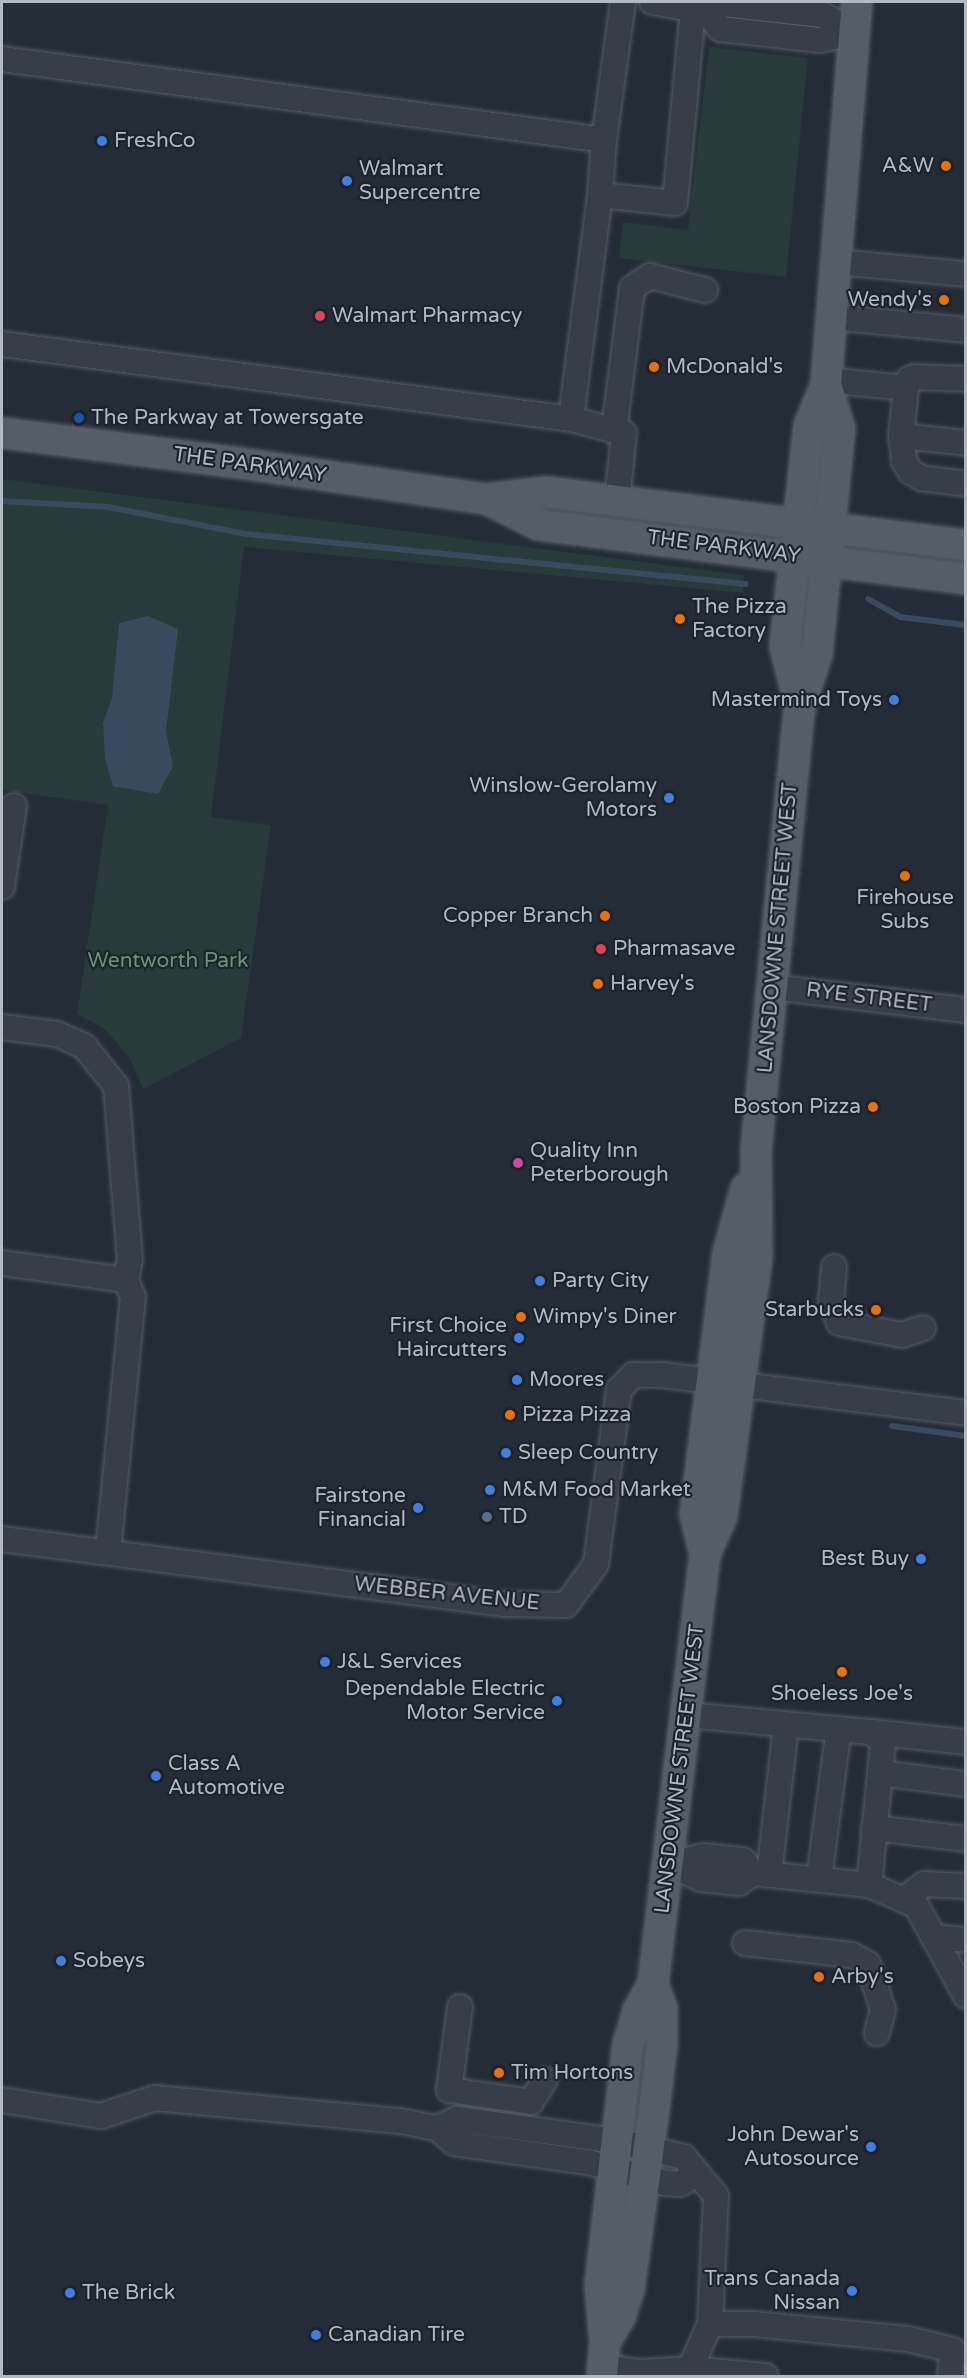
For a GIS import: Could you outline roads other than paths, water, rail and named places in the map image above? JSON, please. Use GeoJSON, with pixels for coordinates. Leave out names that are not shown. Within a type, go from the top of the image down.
{"type":"FeatureCollection","features":[{"type":"Feature","properties":{"kind":"main road","name":"LANSDOWNE STREET WEST"},"geometry":{"type":"LineString","coordinates":[[800,706],[785,646],[809,426],[826,382],[857,2]]}},
{"type":"Feature","properties":{"kind":"main road","name":"LANSDOWNE STREET WEST"},"geometry":{"type":"LineString","coordinates":[[603,2362],[600,2286],[628,2045],[638,2011],[653,1984],[705,1554],[722,1516],[726,1382],[757,1257],[756,1150],[800,706],[817,654],[840,429],[826,382]]}},
{"type":"Feature","properties":{"kind":"main road","name":"THE PARKWAY"},"geometry":{"type":"LineString","coordinates":[[5,432],[487,499],[546,492],[966,544]]}},
{"type":"Feature","properties":{"kind":"main road","name":"THE PARKWAY"},"geometry":{"type":"LineString","coordinates":[[487,499],[539,525],[794,555],[966,579]]}},
{"type":"Feature","properties":{"kind":"main road","name":"LANSDOWNE STREET WEST"},"geometry":{"type":"LineString","coordinates":[[603,2362],[629,2290],[662,2044],[662,2009],[653,1984]]}},
{"type":"Feature","properties":{"kind":"street"},"geometry":{"type":"LineString","coordinates":[[571,419],[600,195],[604,140],[622,12],[654,3],[700,11],[723,4],[823,15],[854,33]]}},
{"type":"Feature","properties":{"kind":"street"},"geometry":{"type":"LineString","coordinates":[[600,195],[675,204],[700,11]]}},
{"type":"Feature","properties":{"kind":"street"},"geometry":{"type":"LineString","coordinates":[[2,59],[604,140]]}},
{"type":"Feature","properties":{"kind":"street"},"geometry":{"type":"LineString","coordinates":[[836,262],[966,274]]}},
{"type":"Feature","properties":{"kind":"street"},"geometry":{"type":"LineString","coordinates":[[614,431],[632,288],[650,276],[705,290]]}},
{"type":"Feature","properties":{"kind":"street"},"geometry":{"type":"LineString","coordinates":[[831,317],[966,330]]}},
{"type":"Feature","properties":{"kind":"street"},"geometry":{"type":"LineString","coordinates":[[2,344],[571,419],[624,433],[617,502]]}},
{"type":"Feature","properties":{"kind":"street"},"geometry":{"type":"LineString","coordinates":[[966,379],[915,377],[909,379],[901,436],[903,461],[910,471],[921,478],[966,483]]}},
{"type":"Feature","properties":{"kind":"street"},"geometry":{"type":"LineString","coordinates":[[826,382],[906,388]]}},
{"type":"Feature","properties":{"kind":"street"},"geometry":{"type":"LineString","coordinates":[[901,436],[966,443]]}},
{"type":"Feature","properties":{"kind":"street"},"geometry":{"type":"LineString","coordinates":[[2,887],[14,806]]}},
{"type":"Feature","properties":{"kind":"street","name":"RYE STREET"},"geometry":{"type":"LineString","coordinates":[[772,987],[966,1010]]}},
{"type":"Feature","properties":{"kind":"street"},"geometry":{"type":"LineString","coordinates":[[2,1027],[57,1034],[84,1046],[116,1086],[130,1259],[126,1280],[133,1297],[108,1552]]}},
{"type":"Feature","properties":{"kind":"street"},"geometry":{"type":"LineString","coordinates":[[2,1263],[126,1280]]}},
{"type":"Feature","properties":{"kind":"street"},"geometry":{"type":"LineString","coordinates":[[834,1267],[831,1301],[839,1323],[902,1335],[923,1328]]}},
{"type":"Feature","properties":{"kind":"street","name":"WEBBER AVENUE"},"geometry":{"type":"LineString","coordinates":[[2,1539],[504,1604],[566,1605],[596,1564],[619,1390],[633,1375],[726,1382],[966,1413]]}},
{"type":"Feature","properties":{"kind":"street"},"geometry":{"type":"LineString","coordinates":[[687,1715],[966,1742]]}},
{"type":"Feature","properties":{"kind":"street"},"geometry":{"type":"LineString","coordinates":[[761,1874],[786,1725]]}},
{"type":"Feature","properties":{"kind":"street"},"geometry":{"type":"LineString","coordinates":[[819,1878],[839,1729]]}},
{"type":"Feature","properties":{"kind":"street"},"geometry":{"type":"LineString","coordinates":[[869,1885],[883,1743],[872,1732]]}},
{"type":"Feature","properties":{"kind":"street"},"geometry":{"type":"LineString","coordinates":[[880,1773],[966,1784]]}},
{"type":"Feature","properties":{"kind":"street"},"geometry":{"type":"LineString","coordinates":[[874,1828],[966,1839]]}},
{"type":"Feature","properties":{"kind":"street"},"geometry":{"type":"LineString","coordinates":[[669,1864],[701,1879],[739,1883],[761,1874],[819,1878],[869,1885],[916,1905],[966,1996]]}},
{"type":"Feature","properties":{"kind":"street"},"geometry":{"type":"LineString","coordinates":[[903,1900],[924,1884],[966,1886]]}},
{"type":"Feature","properties":{"kind":"street"},"geometry":{"type":"LineString","coordinates":[[933,1937],[966,1940]]}},
{"type":"Feature","properties":{"kind":"street"},"geometry":{"type":"LineString","coordinates":[[746,1943],[852,1955],[868,1964],[883,2010],[877,2033]]}},
{"type":"Feature","properties":{"kind":"street"},"geometry":{"type":"LineString","coordinates":[[460,2007],[449,2090],[531,2102],[545,2080]]}},
{"type":"Feature","properties":{"kind":"street"},"geometry":{"type":"LineString","coordinates":[[2,2100],[101,2116],[155,2098],[400,2121],[436,2128],[457,2119],[646,2163],[684,2157],[695,2174],[716,2196],[710,2324],[690,2369]]}},
{"type":"Feature","properties":{"kind":"street"},"geometry":{"type":"LineString","coordinates":[[710,2324],[753,2324],[908,2339],[953,2350],[950,2376]]}},
{"type":"Feature","properties":{"kind":"street"},"geometry":{"type":"LineString","coordinates":[[603,2362],[640,2372],[690,2369],[766,2376]]}},
{"type":"Feature","properties":{"kind":"water"},"geometry":{"type":"Polygon","coordinates":[[[148,616],[178,629],[166,731],[173,766],[158,794],[113,786],[105,759],[103,723],[112,698],[119,623],[148,616]]]}},
{"type":"Feature","properties":{"kind":"waterway"},"geometry":{"type":"LineString","coordinates":[[2,501],[108,507],[246,534],[746,584]]}},
{"type":"Feature","properties":{"kind":"waterway"},"geometry":{"type":"LineString","coordinates":[[868,599],[900,617],[966,625]]}},
{"type":"Feature","properties":{"kind":"waterway"},"geometry":{"type":"LineString","coordinates":[[892,1426],[966,1436]]}},
{"type":"Feature","properties":{"kind":"place","name":"FreshCo"},"geometry":{"type":"Point","coordinates":[102,141]}},
{"type":"Feature","properties":{"kind":"place","name":"A&W"},"geometry":{"type":"Point","coordinates":[946,166]}},
{"type":"Feature","properties":{"kind":"place","name":"Walmart Supercentre"},"geometry":{"type":"Point","coordinates":[347,181]}},
{"type":"Feature","properties":{"kind":"place","name":"Wendy's"},"geometry":{"type":"Point","coordinates":[944,300]}},
{"type":"Feature","properties":{"kind":"place","name":"Walmart Pharmacy"},"geometry":{"type":"Point","coordinates":[320,316]}},
{"type":"Feature","properties":{"kind":"place","name":"McDonald's"},"geometry":{"type":"Point","coordinates":[654,367]}},
{"type":"Feature","properties":{"kind":"place","name":"The Parkway at Towersgate"},"geometry":{"type":"Point","coordinates":[79,418]}},
{"type":"Feature","properties":{"kind":"place","name":"The Pizza Factory"},"geometry":{"type":"Point","coordinates":[680,619]}},
{"type":"Feature","properties":{"kind":"place","name":"Mastermind Toys"},"geometry":{"type":"Point","coordinates":[894,700]}},
{"type":"Feature","properties":{"kind":"place","name":"Winslow-Gerolamy Motors"},"geometry":{"type":"Point","coordinates":[669,798]}},
{"type":"Feature","properties":{"kind":"place","name":"Firehouse Subs"},"geometry":{"type":"Point","coordinates":[905,876]}},
{"type":"Feature","properties":{"kind":"place","name":"Copper Branch"},"geometry":{"type":"Point","coordinates":[605,916]}},
{"type":"Feature","properties":{"kind":"place","name":"Pharmasave"},"geometry":{"type":"Point","coordinates":[601,949]}},
{"type":"Feature","properties":{"kind":"place","name":"Harvey's"},"geometry":{"type":"Point","coordinates":[598,984]}},
{"type":"Feature","properties":{"kind":"place","name":"Boston Pizza"},"geometry":{"type":"Point","coordinates":[873,1107]}},
{"type":"Feature","properties":{"kind":"place","name":"Quality Inn Peterborough"},"geometry":{"type":"Point","coordinates":[518,1163]}},
{"type":"Feature","properties":{"kind":"place","name":"Party City"},"geometry":{"type":"Point","coordinates":[540,1281]}},
{"type":"Feature","properties":{"kind":"place","name":"Starbucks"},"geometry":{"type":"Point","coordinates":[876,1310]}},
{"type":"Feature","properties":{"kind":"place","name":"Wimpy's Diner"},"geometry":{"type":"Point","coordinates":[521,1317]}},
{"type":"Feature","properties":{"kind":"place","name":"First Choice Haircutters"},"geometry":{"type":"Point","coordinates":[519,1338]}},
{"type":"Feature","properties":{"kind":"place","name":"Moores"},"geometry":{"type":"Point","coordinates":[517,1380]}},
{"type":"Feature","properties":{"kind":"place","name":"Pizza Pizza"},"geometry":{"type":"Point","coordinates":[510,1415]}},
{"type":"Feature","properties":{"kind":"place","name":"Sleep Country"},"geometry":{"type":"Point","coordinates":[506,1453]}},
{"type":"Feature","properties":{"kind":"place","name":"M&M Food Market"},"geometry":{"type":"Point","coordinates":[490,1490]}},
{"type":"Feature","properties":{"kind":"place","name":"Fairstone Financial"},"geometry":{"type":"Point","coordinates":[418,1508]}},
{"type":"Feature","properties":{"kind":"place","name":"TD"},"geometry":{"type":"Point","coordinates":[487,1517]}},
{"type":"Feature","properties":{"kind":"place","name":"Best Buy"},"geometry":{"type":"Point","coordinates":[921,1559]}},
{"type":"Feature","properties":{"kind":"place","name":"J&L Services"},"geometry":{"type":"Point","coordinates":[325,1662]}},
{"type":"Feature","properties":{"kind":"place","name":"Shoeless Joe's"},"geometry":{"type":"Point","coordinates":[842,1672]}},
{"type":"Feature","properties":{"kind":"place","name":"Dependable Electric Motor Service"},"geometry":{"type":"Point","coordinates":[557,1701]}},
{"type":"Feature","properties":{"kind":"place","name":"Class A Automotive"},"geometry":{"type":"Point","coordinates":[156,1776]}},
{"type":"Feature","properties":{"kind":"place","name":"Sobeys"},"geometry":{"type":"Point","coordinates":[61,1961]}},
{"type":"Feature","properties":{"kind":"place","name":"Arby's"},"geometry":{"type":"Point","coordinates":[819,1977]}},
{"type":"Feature","properties":{"kind":"place","name":"Tim Hortons"},"geometry":{"type":"Point","coordinates":[499,2073]}},
{"type":"Feature","properties":{"kind":"place","name":"John Dewar's Autosource"},"geometry":{"type":"Point","coordinates":[871,2147]}},
{"type":"Feature","properties":{"kind":"place","name":"Trans Canada Nissan"},"geometry":{"type":"Point","coordinates":[852,2291]}},
{"type":"Feature","properties":{"kind":"place","name":"The Brick"},"geometry":{"type":"Point","coordinates":[70,2293]}},
{"type":"Feature","properties":{"kind":"place","name":"Canadian Tire"},"geometry":{"type":"Point","coordinates":[316,2335]}},
{"type":"Feature","properties":{"kind":"park label","name":"Wentworth Park"},"geometry":{"type":"Point","coordinates":[168,961]}}]}
